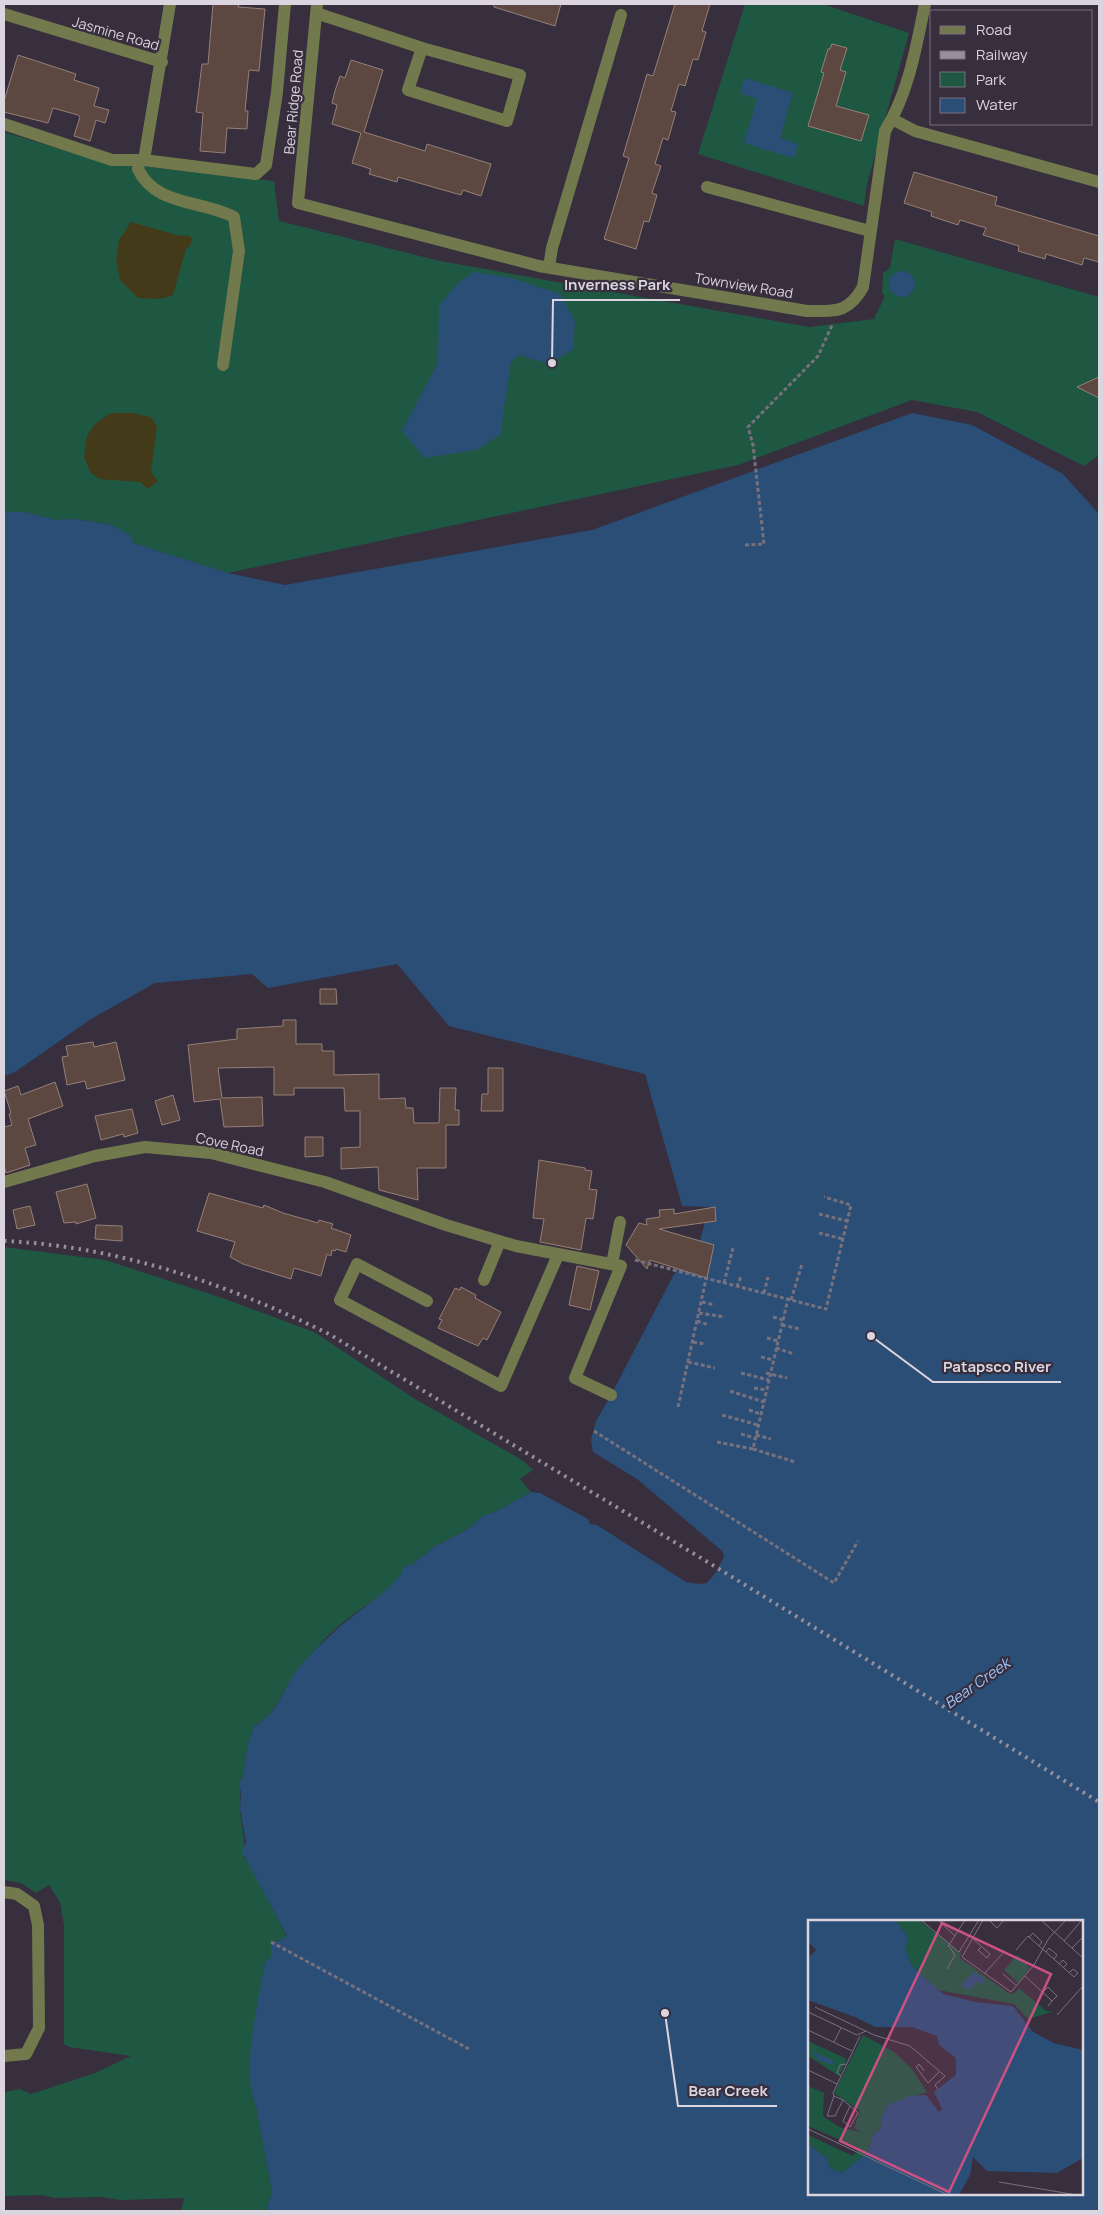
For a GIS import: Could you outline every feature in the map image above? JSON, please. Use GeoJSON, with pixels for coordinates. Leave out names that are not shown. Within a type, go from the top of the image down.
{"type":"FeatureCollection","features":[{"type":"Feature","properties":{"kind":"street"},"geometry":{"type":"LineString","coordinates":[[170,4],[162,62],[142,160],[138,169],[143,180],[152,190],[176,199],[224,212],[234,217],[239,251],[223,365]]}},
{"type":"Feature","properties":{"kind":"street"},"geometry":{"type":"LineString","coordinates":[[4,124],[112,160],[142,160],[256,174],[266,165],[277,92],[285,4]]}},
{"type":"Feature","properties":{"kind":"street"},"geometry":{"type":"LineString","coordinates":[[839,309],[857,298],[863,287],[885,130],[892,119],[912,67],[925,4]]}},
{"type":"Feature","properties":{"kind":"street"},"geometry":{"type":"LineString","coordinates":[[316,8],[422,48],[520,75],[507,121],[408,90],[422,48]]}},
{"type":"Feature","properties":{"kind":"street","name":"Bear Ridge Road"},"geometry":{"type":"LineString","coordinates":[[298,203],[316,8]]}},
{"type":"Feature","properties":{"kind":"street","name":"Jasmine Road"},"geometry":{"type":"LineString","coordinates":[[4,14],[162,62]]}},
{"type":"Feature","properties":{"kind":"street"},"geometry":{"type":"LineString","coordinates":[[549,268],[552,248],[621,15]]}},
{"type":"Feature","properties":{"kind":"street"},"geometry":{"type":"LineString","coordinates":[[892,119],[915,131],[1099,182]]}},
{"type":"Feature","properties":{"kind":"street"},"geometry":{"type":"LineString","coordinates":[[707,187],[870,231]]}},
{"type":"Feature","properties":{"kind":"street","name":"Townview Road"},"geometry":{"type":"LineString","coordinates":[[298,203],[549,268],[807,311],[839,309]]}},
{"type":"Feature","properties":{"kind":"street","name":"Cove Road"},"geometry":{"type":"LineString","coordinates":[[4,1182],[95,1156],[145,1147],[211,1153],[325,1182],[446,1226],[500,1241],[558,1255],[612,1264]]}},
{"type":"Feature","properties":{"kind":"street"},"geometry":{"type":"LineString","coordinates":[[611,1395],[575,1378],[621,1266],[612,1264],[620,1222]]}},
{"type":"Feature","properties":{"kind":"street"},"geometry":{"type":"LineString","coordinates":[[484,1280],[500,1241]]}},
{"type":"Feature","properties":{"kind":"street"},"geometry":{"type":"LineString","coordinates":[[427,1301],[357,1264],[340,1300],[501,1386],[558,1255]]}},
{"type":"Feature","properties":{"kind":"street"},"geometry":{"type":"LineString","coordinates":[[4,1892],[17,1894],[34,1906],[38,1925],[39,2028],[26,2054],[4,2056]]}},
{"type":"Feature","properties":{"kind":"path"},"geometry":{"type":"LineString","coordinates":[[746,545],[764,544],[754,445],[748,427],[818,356],[839,309]]}},
{"type":"Feature","properties":{"kind":"path"},"geometry":{"type":"LineString","coordinates":[[635,1260],[826,1309],[851,1205],[824,1197]]}},
{"type":"Feature","properties":{"kind":"path"},"geometry":{"type":"LineString","coordinates":[[819,1214],[847,1221]]}},
{"type":"Feature","properties":{"kind":"path"},"geometry":{"type":"LineString","coordinates":[[819,1233],[843,1239]]}},
{"type":"Feature","properties":{"kind":"path"},"geometry":{"type":"LineString","coordinates":[[724,1284],[733,1248]]}},
{"type":"Feature","properties":{"kind":"path"},"geometry":{"type":"LineString","coordinates":[[753,1449],[769,1380],[768,1373],[774,1360],[782,1323],[802,1264]]}},
{"type":"Feature","properties":{"kind":"path"},"geometry":{"type":"LineString","coordinates":[[737,1287],[741,1276]]}},
{"type":"Feature","properties":{"kind":"path"},"geometry":{"type":"LineString","coordinates":[[764,1294],[768,1277]]}},
{"type":"Feature","properties":{"kind":"path"},"geometry":{"type":"LineString","coordinates":[[678,1406],[706,1279]]}},
{"type":"Feature","properties":{"kind":"path"},"geometry":{"type":"LineString","coordinates":[[702,1302],[714,1304]]}},
{"type":"Feature","properties":{"kind":"path"},"geometry":{"type":"LineString","coordinates":[[699,1313],[725,1317]]}},
{"type":"Feature","properties":{"kind":"path"},"geometry":{"type":"LineString","coordinates":[[773,1318],[800,1329]]}},
{"type":"Feature","properties":{"kind":"path"},"geometry":{"type":"LineString","coordinates":[[697,1321],[709,1325]]}},
{"type":"Feature","properties":{"kind":"path"},"geometry":{"type":"LineString","coordinates":[[767,1338],[778,1341]]}},
{"type":"Feature","properties":{"kind":"path"},"geometry":{"type":"LineString","coordinates":[[692,1342],[705,1344]]}},
{"type":"Feature","properties":{"kind":"path"},"geometry":{"type":"LineString","coordinates":[[776,1348],[794,1354]]}},
{"type":"Feature","properties":{"kind":"path"},"geometry":{"type":"LineString","coordinates":[[761,1357],[774,1360]]}},
{"type":"Feature","properties":{"kind":"path"},"geometry":{"type":"LineString","coordinates":[[688,1362],[715,1368]]}},
{"type":"Feature","properties":{"kind":"path"},"geometry":{"type":"LineString","coordinates":[[741,1373],[769,1380]]}},
{"type":"Feature","properties":{"kind":"path"},"geometry":{"type":"LineString","coordinates":[[768,1373],[787,1378]]}},
{"type":"Feature","properties":{"kind":"path"},"geometry":{"type":"LineString","coordinates":[[754,1388],[766,1390]]}},
{"type":"Feature","properties":{"kind":"path"},"geometry":{"type":"LineString","coordinates":[[730,1391],[764,1402]]}},
{"type":"Feature","properties":{"kind":"path"},"geometry":{"type":"LineString","coordinates":[[749,1410],[761,1414]]}},
{"type":"Feature","properties":{"kind":"path"},"geometry":{"type":"LineString","coordinates":[[722,1415],[758,1425]]}},
{"type":"Feature","properties":{"kind":"path"},"geometry":{"type":"LineString","coordinates":[[594,1431],[834,1584],[858,1541]]}},
{"type":"Feature","properties":{"kind":"path"},"geometry":{"type":"LineString","coordinates":[[741,1434],[771,1439]]}},
{"type":"Feature","properties":{"kind":"path"},"geometry":{"type":"LineString","coordinates":[[717,1442],[753,1449],[795,1462]]}},
{"type":"Feature","properties":{"kind":"path"},"geometry":{"type":"LineString","coordinates":[[271,1942],[469,2049]]}},
{"type":"Feature","properties":{"kind":"green space"},"geometry":{"type":"Polygon","coordinates":[[[745,4],[823,4],[909,33],[867,184],[864,206],[698,154],[745,4]]]}},
{"type":"Feature","properties":{"kind":"green space"},"geometry":{"type":"Polygon","coordinates":[[[4,132],[99,161],[274,181],[279,221],[440,261],[809,327],[874,319],[885,296],[882,293],[883,273],[890,268],[895,239],[1099,297],[1099,455],[1084,466],[977,412],[912,400],[738,465],[228,573],[133,543],[112,525],[75,519],[55,520],[26,512],[4,512],[4,132]]]}},
{"type":"Feature","properties":{"kind":"green space"},"geometry":{"type":"Polygon","coordinates":[[[4,1247],[105,1260],[222,1298],[314,1332],[415,1399],[522,1460],[533,1470],[520,1479],[531,1492],[497,1511],[483,1516],[470,1528],[434,1547],[412,1565],[408,1565],[395,1584],[334,1630],[296,1673],[268,1716],[254,1726],[248,1744],[243,1776],[239,1784],[244,1857],[287,1937],[271,1942],[271,1958],[265,1962],[260,1996],[253,2099],[256,2106],[272,2191],[266,2211],[181,2211],[184,2198],[120,2200],[100,2197],[4,2196],[4,2092],[20,2089],[31,2094],[95,2073],[131,2056],[69,2047],[64,2044],[64,1925],[60,1902],[49,1885],[36,1893],[21,1883],[4,1880],[4,1247]]]}},
{"type":"Feature","properties":{"kind":"sand"},"geometry":{"type":"Polygon","coordinates":[[[131,222],[180,236],[188,235],[192,239],[190,246],[186,249],[173,295],[160,299],[138,298],[120,280],[116,259],[119,240],[131,222]]]}},
{"type":"Feature","properties":{"kind":"sand"},"geometry":{"type":"Polygon","coordinates":[[[111,413],[132,413],[151,417],[157,427],[151,472],[158,481],[148,489],[140,482],[99,479],[91,473],[84,457],[87,436],[95,424],[111,413]]]}},
{"type":"Feature","properties":{"kind":"water"},"geometry":{"type":"Polygon","coordinates":[[[745,78],[793,93],[780,138],[798,144],[794,158],[744,143],[757,99],[740,93],[745,78]]]}},
{"type":"Feature","properties":{"kind":"water"},"geometry":{"type":"Polygon","coordinates":[[[902,271],[911,275],[915,284],[911,293],[902,297],[893,293],[889,284],[893,275],[902,271]]]}},
{"type":"Feature","properties":{"kind":"water"},"geometry":{"type":"Polygon","coordinates":[[[474,272],[511,278],[560,294],[575,321],[573,349],[549,364],[519,355],[511,362],[500,435],[476,450],[424,458],[402,430],[438,363],[439,306],[459,282],[474,272]]]}},
{"type":"Feature","properties":{"kind":"water"},"geometry":{"type":"Polygon","coordinates":[[[912,413],[972,425],[1063,474],[1099,514],[1099,2211],[266,2211],[272,2191],[252,2091],[250,2055],[265,1962],[271,1958],[271,1942],[282,1940],[287,1936],[242,1852],[246,1842],[240,1809],[241,1793],[239,1784],[243,1776],[248,1744],[254,1726],[274,1709],[290,1680],[309,1656],[341,1625],[385,1591],[401,1574],[403,1568],[412,1565],[434,1547],[470,1528],[483,1516],[497,1511],[531,1492],[540,1493],[588,1519],[590,1524],[597,1525],[686,1582],[707,1583],[716,1572],[724,1557],[722,1551],[637,1479],[593,1452],[591,1440],[596,1421],[673,1276],[700,1241],[709,1207],[682,1206],[645,1074],[449,1026],[397,964],[268,988],[252,974],[155,983],[91,1019],[15,1072],[4,1076],[4,512],[26,512],[55,520],[75,519],[112,525],[130,535],[133,543],[228,573],[285,585],[592,530],[912,413]]]}},
{"type":"Feature","properties":{"kind":"building"},"geometry":{"type":"Polygon","coordinates":[[[213,4],[239,4],[238,7],[265,9],[259,71],[249,70],[245,111],[248,111],[247,129],[227,128],[225,153],[200,151],[203,113],[196,112],[202,64],[208,64],[213,4]]]}},
{"type":"Feature","properties":{"kind":"building"},"geometry":{"type":"Polygon","coordinates":[[[494,4],[561,4],[555,26],[494,7],[494,4]]]}},
{"type":"Feature","properties":{"kind":"building"},"geometry":{"type":"Polygon","coordinates":[[[675,4],[710,4],[702,31],[706,32],[698,60],[693,59],[685,86],[679,84],[671,111],[676,112],[668,140],[663,138],[655,164],[661,166],[652,193],[657,195],[649,222],[644,221],[636,249],[604,239],[629,158],[623,156],[647,74],[653,76],[675,4]]]}},
{"type":"Feature","properties":{"kind":"building"},"geometry":{"type":"Polygon","coordinates":[[[832,44],[847,48],[840,70],[846,72],[836,106],[869,115],[861,141],[808,126],[824,73],[821,72],[828,49],[830,49],[832,44]]]}},
{"type":"Feature","properties":{"kind":"building"},"geometry":{"type":"Polygon","coordinates":[[[18,55],[76,74],[74,80],[99,88],[94,106],[109,110],[105,123],[96,120],[90,141],[74,136],[80,117],[78,115],[53,108],[48,123],[4,112],[4,101],[18,55]]]}},
{"type":"Feature","properties":{"kind":"building"},"geometry":{"type":"Polygon","coordinates":[[[351,60],[383,70],[364,132],[425,151],[427,144],[491,164],[481,196],[463,190],[461,195],[398,177],[397,182],[369,174],[371,169],[352,163],[361,133],[332,124],[337,105],[332,103],[335,91],[340,76],[345,78],[351,60]]]}},
{"type":"Feature","properties":{"kind":"building"},"geometry":{"type":"Polygon","coordinates":[[[914,172],[997,197],[995,205],[1099,236],[1099,262],[1084,258],[1082,265],[1046,254],[1045,259],[1018,251],[1019,246],[983,235],[986,228],[960,220],[958,225],[931,216],[932,212],[904,203],[914,172]]]}},
{"type":"Feature","properties":{"kind":"building"},"geometry":{"type":"Polygon","coordinates":[[[1099,377],[1099,398],[1077,387],[1099,377]]]}},
{"type":"Feature","properties":{"kind":"building"},"geometry":{"type":"Polygon","coordinates":[[[320,989],[336,989],[337,1004],[320,1004],[320,989]]]}},
{"type":"Feature","properties":{"kind":"building"},"geometry":{"type":"Polygon","coordinates":[[[283,1020],[296,1020],[296,1044],[322,1044],[322,1051],[334,1051],[334,1075],[379,1074],[379,1099],[405,1098],[406,1108],[413,1108],[414,1123],[439,1123],[440,1088],[456,1088],[455,1110],[459,1110],[459,1125],[446,1125],[446,1168],[417,1168],[418,1200],[379,1190],[378,1167],[341,1169],[341,1148],[360,1147],[360,1111],[345,1111],[344,1088],[294,1088],[294,1095],[274,1095],[274,1067],[218,1068],[222,1098],[262,1097],[263,1126],[224,1127],[220,1099],[194,1102],[188,1045],[237,1039],[237,1029],[283,1026],[283,1020]]]}},
{"type":"Feature","properties":{"kind":"building"},"geometry":{"type":"Polygon","coordinates":[[[93,1042],[94,1047],[116,1042],[125,1080],[87,1089],[85,1081],[67,1085],[62,1057],[68,1056],[66,1046],[93,1042]]]}},
{"type":"Feature","properties":{"kind":"building"},"geometry":{"type":"Polygon","coordinates":[[[488,1068],[503,1068],[503,1111],[481,1111],[482,1094],[488,1094],[488,1068]]]}},
{"type":"Feature","properties":{"kind":"building"},"geometry":{"type":"Polygon","coordinates":[[[55,1082],[63,1106],[28,1119],[36,1145],[25,1148],[30,1165],[6,1173],[4,1166],[4,1127],[12,1125],[9,1114],[11,1113],[4,1091],[18,1086],[21,1095],[55,1082]]]}},
{"type":"Feature","properties":{"kind":"building"},"geometry":{"type":"Polygon","coordinates":[[[173,1095],[180,1120],[162,1125],[155,1101],[173,1095]]]}},
{"type":"Feature","properties":{"kind":"building"},"geometry":{"type":"Polygon","coordinates":[[[132,1109],[138,1133],[124,1137],[123,1134],[101,1140],[95,1116],[132,1109]]]}},
{"type":"Feature","properties":{"kind":"building"},"geometry":{"type":"Polygon","coordinates":[[[305,1137],[323,1137],[323,1156],[305,1157],[305,1137]]]}},
{"type":"Feature","properties":{"kind":"building"},"geometry":{"type":"Polygon","coordinates":[[[539,1160],[585,1168],[585,1170],[592,1171],[589,1189],[597,1190],[593,1219],[586,1218],[581,1250],[540,1242],[544,1219],[533,1218],[539,1160]]]}},
{"type":"Feature","properties":{"kind":"building"},"geometry":{"type":"Polygon","coordinates":[[[87,1184],[96,1218],[76,1224],[76,1222],[64,1223],[56,1192],[87,1184]]]}},
{"type":"Feature","properties":{"kind":"building"},"geometry":{"type":"Polygon","coordinates":[[[209,1193],[263,1208],[264,1205],[283,1213],[318,1223],[319,1220],[333,1224],[331,1228],[351,1235],[346,1252],[336,1249],[335,1251],[332,1250],[331,1256],[327,1254],[321,1276],[294,1268],[291,1279],[243,1264],[230,1257],[235,1242],[197,1231],[209,1193]]]}},
{"type":"Feature","properties":{"kind":"building"},"geometry":{"type":"Polygon","coordinates":[[[30,1206],[35,1225],[17,1229],[13,1210],[30,1206]]]}},
{"type":"Feature","properties":{"kind":"building"},"geometry":{"type":"Polygon","coordinates":[[[715,1207],[716,1221],[659,1229],[714,1245],[707,1278],[650,1260],[647,1269],[626,1245],[639,1223],[647,1225],[646,1219],[660,1217],[659,1210],[674,1209],[674,1214],[715,1207]]]}},
{"type":"Feature","properties":{"kind":"building"},"geometry":{"type":"Polygon","coordinates":[[[96,1225],[122,1226],[122,1241],[95,1239],[96,1225]]]}},
{"type":"Feature","properties":{"kind":"building"},"geometry":{"type":"Polygon","coordinates":[[[577,1266],[599,1271],[590,1310],[569,1305],[577,1266]]]}},
{"type":"Feature","properties":{"kind":"building"},"geometry":{"type":"Polygon","coordinates":[[[461,1287],[476,1295],[475,1298],[501,1312],[487,1340],[483,1338],[478,1346],[438,1328],[442,1320],[439,1319],[455,1288],[460,1290],[461,1287]]]}},
{"type":"Feature","properties":{"kind":"railway"},"geometry":{"type":"LineString","coordinates":[[4,1241],[47,1244],[130,1259],[211,1284],[251,1299],[329,1334],[706,1561],[1099,1802]]}},
{"type":"Feature","properties":{"kind":"place","name":"Inverness Park"},"geometry":{"type":"Point","coordinates":[552,363]}},
{"type":"Feature","properties":{"kind":"place","name":"Patapsco River"},"geometry":{"type":"Point","coordinates":[871,1336]}},
{"type":"Feature","properties":{"kind":"place","name":"Bear Creek"},"geometry":{"type":"Point","coordinates":[665,2013]}}]}
